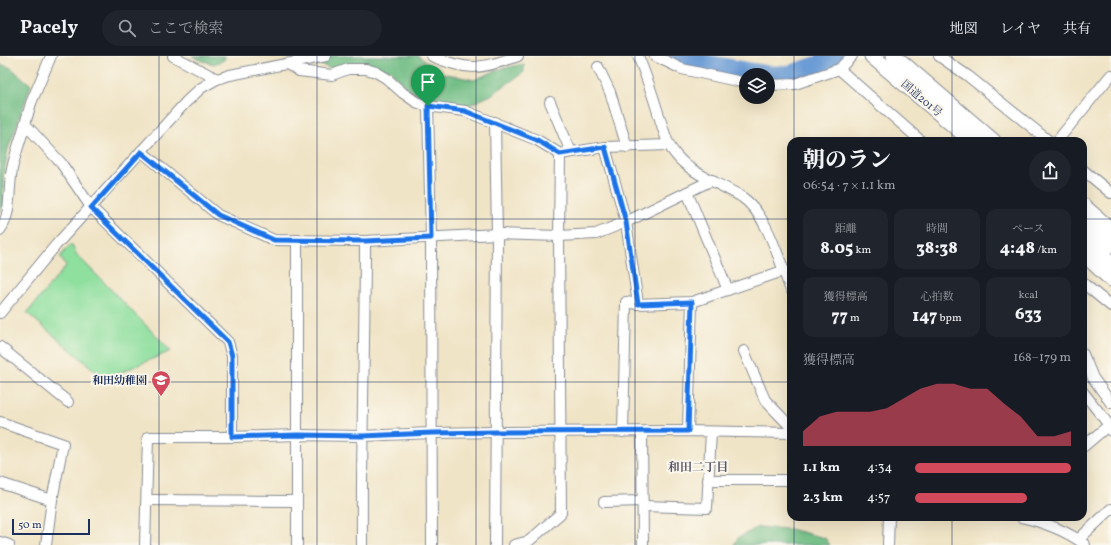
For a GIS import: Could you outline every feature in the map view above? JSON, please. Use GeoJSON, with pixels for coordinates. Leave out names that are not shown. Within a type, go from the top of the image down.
{"type":"FeatureCollection","features":[{"type":"Feature","properties":{"kind":"highway","name":"国道201号"},"geometry":{"type":"LineString","coordinates":[[872,56],[967,137]]}},
{"type":"Feature","properties":{"kind":"highway","name":"国道201号"},"geometry":{"type":"LineString","coordinates":[[894,56],[988,137]]}},
{"type":"Feature","properties":{"kind":"highway"},"geometry":{"type":"LineString","coordinates":[[927,85],[956,99],[1001,137]]}},
{"type":"Feature","properties":{"kind":"highway"},"geometry":{"type":"LineString","coordinates":[[908,87],[955,137]]}},
{"type":"Feature","properties":{"kind":"highway"},"geometry":{"type":"LineString","coordinates":[[1087,209],[1111,230]]}},
{"type":"Feature","properties":{"kind":"highway"},"geometry":{"type":"LineString","coordinates":[[1087,224],[1111,245]]}},
{"type":"Feature","properties":{"kind":"highway"},"geometry":{"type":"LineString","coordinates":[[1087,242],[1111,263]]}},
{"type":"Feature","properties":{"kind":"highway"},"geometry":{"type":"LineString","coordinates":[[1087,257],[1111,279]]}},
{"type":"Feature","properties":{"kind":"street"},"geometry":{"type":"LineString","coordinates":[[0,230],[5,223],[8,211],[12,168],[31,103],[51,56]]}},
{"type":"Feature","properties":{"kind":"street"},"geometry":{"type":"LineString","coordinates":[[173,56],[217,79]]}},
{"type":"Feature","properties":{"kind":"street"},"geometry":{"type":"LineString","coordinates":[[2,307],[56,245],[186,102],[201,88],[217,79],[230,75],[326,56]]}},
{"type":"Feature","properties":{"kind":"street"},"geometry":{"type":"LineString","coordinates":[[432,56],[449,64],[484,67],[518,56]]}},
{"type":"Feature","properties":{"kind":"street"},"geometry":{"type":"LineString","coordinates":[[638,56],[645,72],[669,145],[676,156],[688,167],[743,198],[754,208],[764,222],[787,280]]}},
{"type":"Feature","properties":{"kind":"street"},"geometry":{"type":"LineString","coordinates":[[655,56],[682,69],[739,81]]}},
{"type":"Feature","properties":{"kind":"street"},"geometry":{"type":"LineString","coordinates":[[775,85],[795,84],[839,69],[852,56]]}},
{"type":"Feature","properties":{"kind":"street"},"geometry":{"type":"LineString","coordinates":[[939,56],[968,76],[1044,137]]}},
{"type":"Feature","properties":{"kind":"street"},"geometry":{"type":"LineString","coordinates":[[287,64],[299,71],[332,75],[348,69],[366,69],[376,72],[416,102],[428,106],[465,111],[537,140],[560,154],[605,147],[669,145]]}},
{"type":"Feature","properties":{"kind":"street"},"geometry":{"type":"LineString","coordinates":[[598,67],[610,92],[627,146]]}},
{"type":"Feature","properties":{"kind":"street"},"geometry":{"type":"LineString","coordinates":[[839,69],[916,137]]}},
{"type":"Feature","properties":{"kind":"street"},"geometry":{"type":"LineString","coordinates":[[1060,137],[1111,75]]}},
{"type":"Feature","properties":{"kind":"street"},"geometry":{"type":"LineString","coordinates":[[550,102],[571,152]]}},
{"type":"Feature","properties":{"kind":"street"},"geometry":{"type":"LineString","coordinates":[[428,106],[431,238],[432,545]]}},
{"type":"Feature","properties":{"kind":"street"},"geometry":{"type":"LineString","coordinates":[[495,122],[497,234],[497,432],[495,545]]}},
{"type":"Feature","properties":{"kind":"street"},"geometry":{"type":"LineString","coordinates":[[25,124],[61,163],[91,208],[228,342],[232,356],[232,437]]}},
{"type":"Feature","properties":{"kind":"street"},"geometry":{"type":"LineString","coordinates":[[605,147],[626,222],[638,304]]}},
{"type":"Feature","properties":{"kind":"street"},"geometry":{"type":"LineString","coordinates":[[141,152],[218,215],[274,240],[365,241],[497,234],[559,236],[596,234],[626,222],[712,180]]}},
{"type":"Feature","properties":{"kind":"street"},"geometry":{"type":"LineString","coordinates":[[514,545],[530,543],[561,513],[559,236],[560,154]]}},
{"type":"Feature","properties":{"kind":"street"},"geometry":{"type":"LineString","coordinates":[[1087,173],[1111,193]]}},
{"type":"Feature","properties":{"kind":"street"},"geometry":{"type":"LineString","coordinates":[[687,192],[728,290]]}},
{"type":"Feature","properties":{"kind":"street"},"geometry":{"type":"LineString","coordinates":[[297,240],[297,545]]}},
{"type":"Feature","properties":{"kind":"street"},"geometry":{"type":"LineString","coordinates":[[362,545],[365,241]]}},
{"type":"Feature","properties":{"kind":"street"},"geometry":{"type":"LineString","coordinates":[[623,432],[626,302],[638,304],[692,302],[783,271]]}},
{"type":"Feature","properties":{"kind":"street"},"geometry":{"type":"LineString","coordinates":[[1087,286],[1111,306]]}},
{"type":"Feature","properties":{"kind":"street"},"geometry":{"type":"LineString","coordinates":[[688,431],[692,302]]}},
{"type":"Feature","properties":{"kind":"street"},"geometry":{"type":"LineString","coordinates":[[0,347],[68,402]]}},
{"type":"Feature","properties":{"kind":"street"},"geometry":{"type":"LineString","coordinates":[[744,351],[765,400],[787,424]]}},
{"type":"Feature","properties":{"kind":"street"},"geometry":{"type":"LineString","coordinates":[[1087,364],[1093,378],[1111,403]]}},
{"type":"Feature","properties":{"kind":"street"},"geometry":{"type":"LineString","coordinates":[[1087,397],[1110,428],[1087,444]]}},
{"type":"Feature","properties":{"kind":"street"},"geometry":{"type":"LineString","coordinates":[[0,422],[63,444],[52,500],[46,545]]}},
{"type":"Feature","properties":{"kind":"street"},"geometry":{"type":"LineString","coordinates":[[145,545],[148,437],[297,435],[362,436],[497,432],[688,431],[787,433]]}},
{"type":"Feature","properties":{"kind":"street"},"geometry":{"type":"LineString","coordinates":[[642,432],[642,504],[645,544]]}},
{"type":"Feature","properties":{"kind":"street"},"geometry":{"type":"LineString","coordinates":[[604,502],[707,508],[711,432]]}},
{"type":"Feature","properties":{"kind":"street"},"geometry":{"type":"LineString","coordinates":[[708,480],[787,480]]}},
{"type":"Feature","properties":{"kind":"street"},"geometry":{"type":"LineString","coordinates":[[0,483],[52,500]]}},
{"type":"Feature","properties":{"kind":"street"},"geometry":{"type":"LineString","coordinates":[[147,500],[297,501]]}},
{"type":"Feature","properties":{"kind":"street"},"geometry":{"type":"LineString","coordinates":[[1035,521],[1062,531],[1082,542],[1111,509]]}},
{"type":"Feature","properties":{"kind":"street"},"geometry":{"type":"LineString","coordinates":[[888,545],[889,521]]}},
{"type":"Feature","properties":{"kind":"street"},"geometry":{"type":"LineString","coordinates":[[0,542],[9,545]]}},
{"type":"Feature","properties":{"kind":"green space"},"geometry":{"type":"Polygon","coordinates":[[[192,56],[225,56],[224,60],[214,64],[192,56]]]}},
{"type":"Feature","properties":{"kind":"green space"},"geometry":{"type":"Polygon","coordinates":[[[297,56],[418,56],[442,73],[474,80],[500,69],[524,64],[524,72],[491,95],[467,106],[436,104],[410,91],[390,70],[361,67],[332,69],[297,56]]]}},
{"type":"Feature","properties":{"kind":"green space"},"geometry":{"type":"Polygon","coordinates":[[[0,64],[11,68],[31,85],[8,149],[3,178],[4,203],[0,213],[0,64]]]}},
{"type":"Feature","properties":{"kind":"green space"},"geometry":{"type":"Polygon","coordinates":[[[71,244],[77,255],[171,351],[105,379],[27,313],[66,266],[60,257],[71,244]]]}},
{"type":"Feature","properties":{"kind":"green space"},"geometry":{"type":"Polygon","coordinates":[[[758,527],[790,529],[825,538],[830,545],[734,545],[738,538],[758,527]]]}},
{"type":"Feature","properties":{"kind":"waterway"},"geometry":{"type":"LineString","coordinates":[[680,56],[695,62],[768,75],[788,75],[816,66]]}},
{"type":"Feature","properties":{"kind":"waterway"},"geometry":{"type":"LineString","coordinates":[[823,62],[833,56]]}},
{"type":"Feature","properties":{"kind":"place","name":"和田幼稚園"},"geometry":{"type":"Point","coordinates":[161,397]}},
{"type":"Feature","properties":{"kind":"district","name":"和田二丁目"},"geometry":{"type":"Point","coordinates":[698,467]}},
{"type":"Feature","properties":{"kind":"route"},"geometry":{"type":"LineString","coordinates":[[428,106],[465,111],[537,140],[560,154],[605,147],[626,222],[638,304],[692,302],[688,431],[497,432],[362,436],[297,435],[232,437],[232,356],[228,342],[91,208],[141,152],[218,215],[274,240],[365,241],[431,238],[428,106]]}}]}
